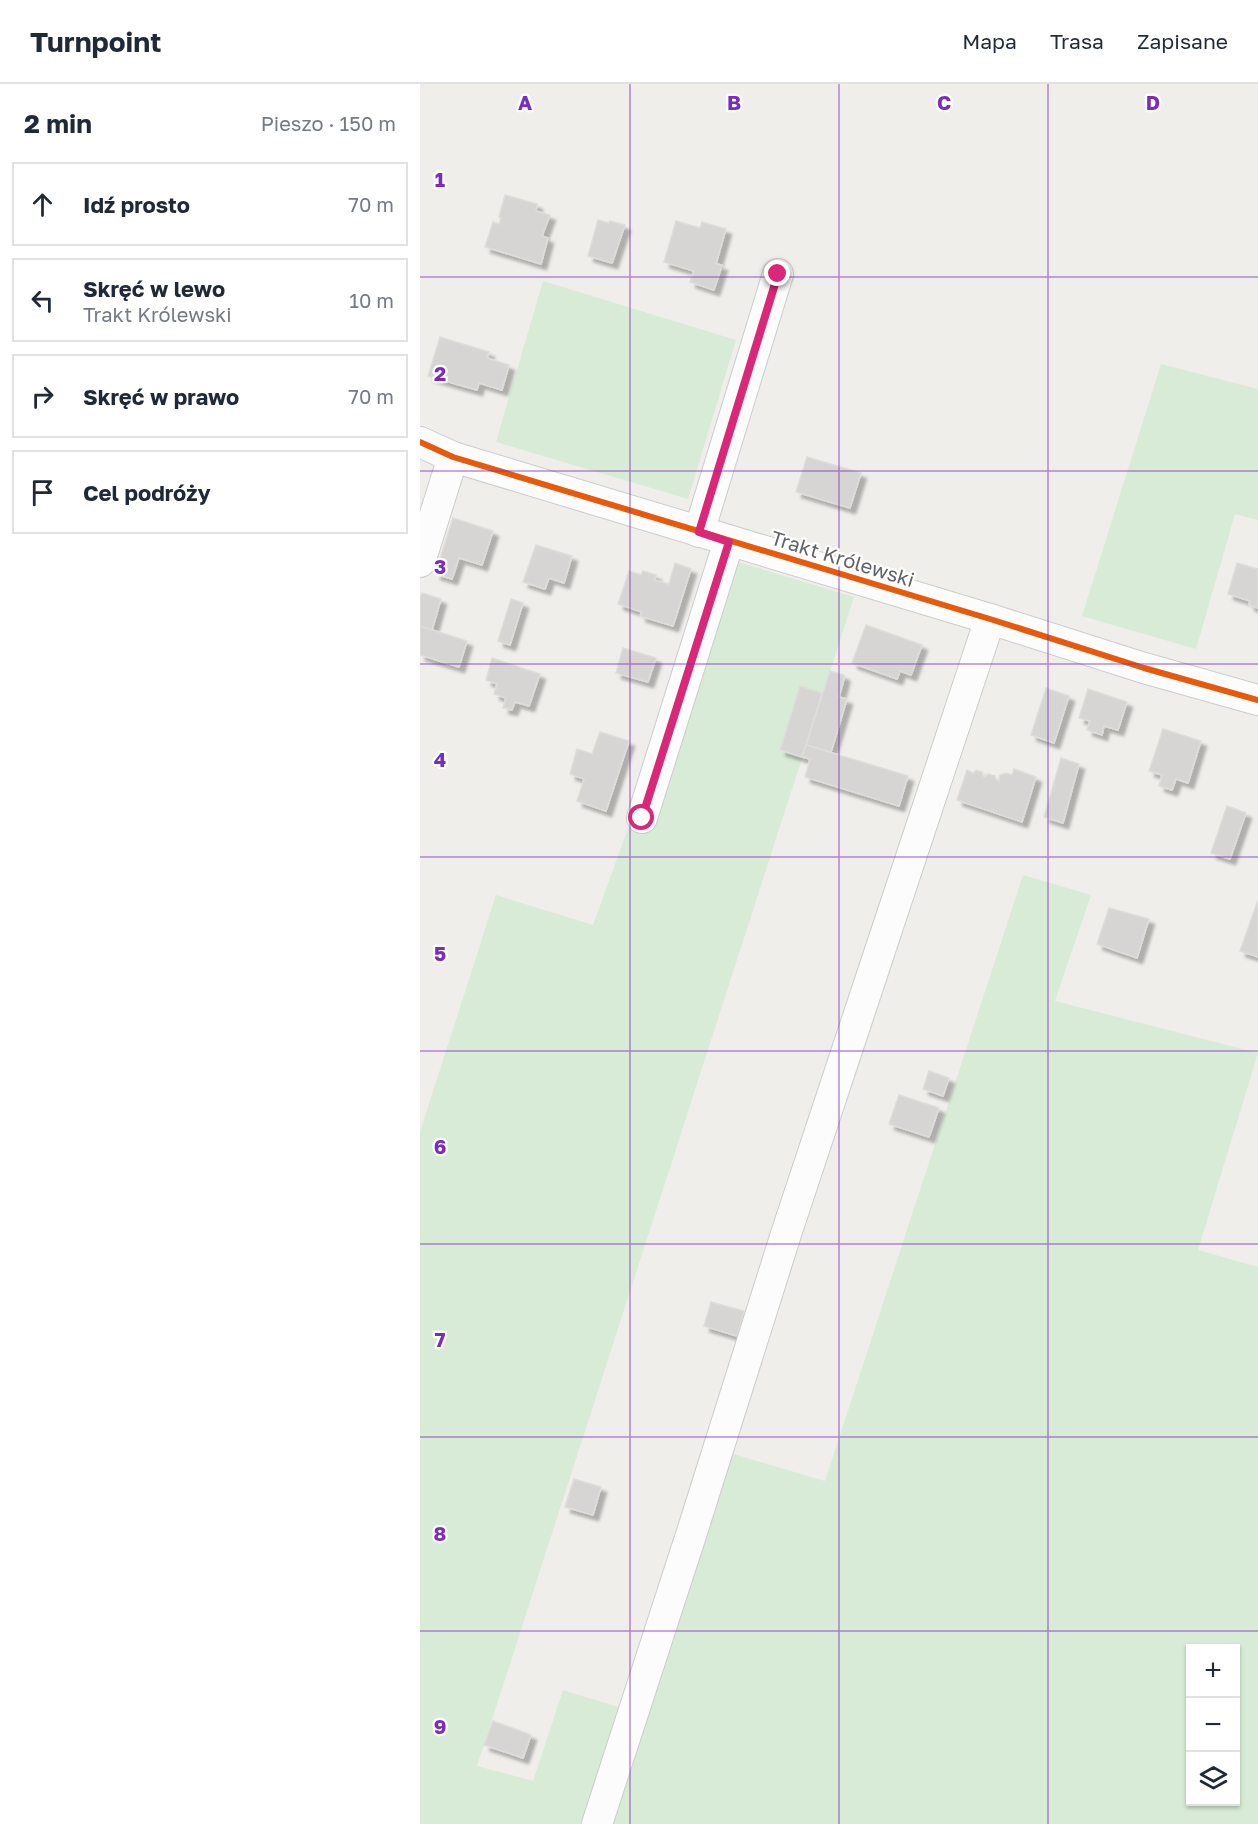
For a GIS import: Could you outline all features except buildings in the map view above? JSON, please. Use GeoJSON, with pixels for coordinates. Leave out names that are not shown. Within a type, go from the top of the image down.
{"type":"FeatureCollection","features":[{"type":"Feature","properties":{"kind":"street"},"geometry":{"type":"LineString","coordinates":[[699,532],[778,274]]}},
{"type":"Feature","properties":{"kind":"street","name":"Trakt Królewski"},"geometry":{"type":"LineString","coordinates":[[420,442],[453,457],[729,542],[990,619],[1144,668],[1258,700]]}},
{"type":"Feature","properties":{"kind":"street"},"geometry":{"type":"LineString","coordinates":[[420,562],[453,457]]}},
{"type":"Feature","properties":{"kind":"street"},"geometry":{"type":"LineString","coordinates":[[642,818],[729,542]]}},
{"type":"Feature","properties":{"kind":"street"},"geometry":{"type":"LineString","coordinates":[[597,1824],[696,1521],[786,1234],[990,619]]}},
{"type":"Feature","properties":{"kind":"green space"},"geometry":{"type":"Polygon","coordinates":[[[543,281],[736,340],[688,499],[496,442],[543,281]]]}},
{"type":"Feature","properties":{"kind":"green space"},"geometry":{"type":"Polygon","coordinates":[[[1161,364],[1258,389],[1258,520],[1235,514],[1196,649],[1082,616],[1161,364]]]}},
{"type":"Feature","properties":{"kind":"green space"},"geometry":{"type":"Polygon","coordinates":[[[735,561],[854,597],[477,1766],[533,1781],[563,1690],[628,1710],[590,1824],[420,1824],[420,1132],[496,895],[593,925],[630,823],[735,561]]]}},
{"type":"Feature","properties":{"kind":"green space"},"geometry":{"type":"Polygon","coordinates":[[[1023,875],[1091,895],[1055,1001],[1258,1053],[1198,1250],[1258,1267],[1258,1824],[608,1824],[730,1453],[825,1481],[1023,875]]]}},
{"type":"Feature","properties":{"kind":"cycle path"},"geometry":{"type":"LineString","coordinates":[[420,442],[453,457],[990,619],[1144,668],[1258,700]]}},
{"type":"Feature","properties":{"kind":"route"},"geometry":{"type":"LineString","coordinates":[[642,818],[729,542],[699,532],[778,274]]}}]}
